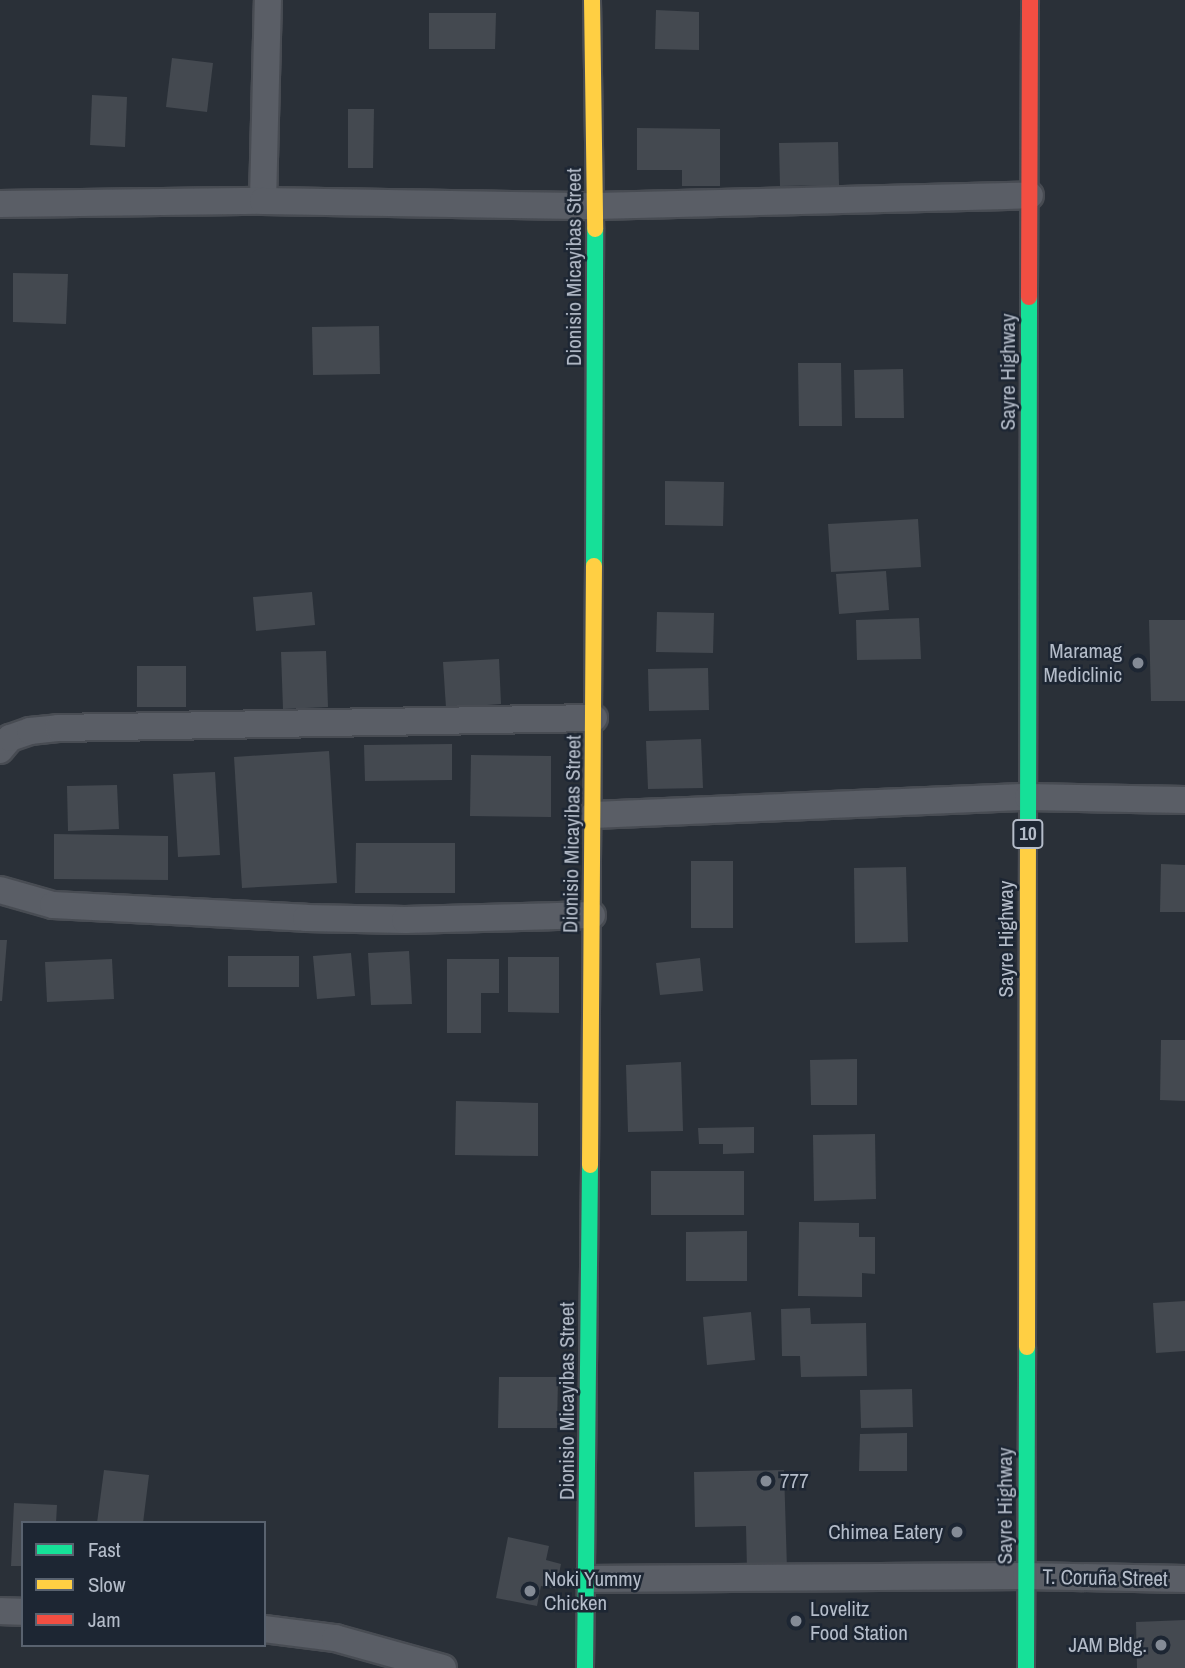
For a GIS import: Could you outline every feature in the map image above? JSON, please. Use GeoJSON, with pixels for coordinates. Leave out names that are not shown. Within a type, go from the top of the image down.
{"type":"FeatureCollection","features":[{"type":"Feature","properties":{"kind":"main road","name":"Dionisio Micayibas Street"},"geometry":{"type":"LineString","coordinates":[[585,1668],[594,718],[595,206],[592,0]]}},
{"type":"Feature","properties":{"kind":"main road","name":"Sayre Highway"},"geometry":{"type":"LineString","coordinates":[[1026,1668],[1030,0]]}},
{"type":"Feature","properties":{"kind":"street"},"geometry":{"type":"LineString","coordinates":[[263,201],[268,0]]}},
{"type":"Feature","properties":{"kind":"street"},"geometry":{"type":"LineString","coordinates":[[0,204],[263,201],[595,206],[1030,195]]}},
{"type":"Feature","properties":{"kind":"street"},"geometry":{"type":"LineString","coordinates":[[0,750],[10,738],[30,731],[58,728],[594,718]]}},
{"type":"Feature","properties":{"kind":"street"},"geometry":{"type":"LineString","coordinates":[[593,815],[1028,797],[1185,800]]}},
{"type":"Feature","properties":{"kind":"street"},"geometry":{"type":"LineString","coordinates":[[0,890],[53,905],[306,918],[405,920],[592,915]]}},
{"type":"Feature","properties":{"kind":"street","name":"T. Coruña Street"},"geometry":{"type":"LineString","coordinates":[[587,1579],[1026,1576],[1185,1579]]}},
{"type":"Feature","properties":{"kind":"street"},"geometry":{"type":"LineString","coordinates":[[0,1611],[21,1612]]}},
{"type":"Feature","properties":{"kind":"street"},"geometry":{"type":"LineString","coordinates":[[266,1629],[335,1637],[443,1668]]}},
{"type":"Feature","properties":{"kind":"building"},"geometry":{"type":"Polygon","coordinates":[[[656,10],[699,12],[699,50],[655,49],[656,10]]]}},
{"type":"Feature","properties":{"kind":"building"},"geometry":{"type":"Polygon","coordinates":[[[429,13],[496,13],[495,49],[429,49],[429,13]]]}},
{"type":"Feature","properties":{"kind":"building"},"geometry":{"type":"Polygon","coordinates":[[[172,58],[213,63],[207,112],[166,107],[172,58]]]}},
{"type":"Feature","properties":{"kind":"building"},"geometry":{"type":"Polygon","coordinates":[[[92,95],[127,97],[125,147],[90,145],[92,95]]]}},
{"type":"Feature","properties":{"kind":"building"},"geometry":{"type":"Polygon","coordinates":[[[348,109],[374,109],[373,168],[348,168],[348,109]]]}},
{"type":"Feature","properties":{"kind":"building"},"geometry":{"type":"Polygon","coordinates":[[[637,128],[720,129],[720,186],[682,186],[682,170],[637,170],[637,128]]]}},
{"type":"Feature","properties":{"kind":"building"},"geometry":{"type":"Polygon","coordinates":[[[838,142],[839,185],[780,186],[779,143],[838,142]]]}},
{"type":"Feature","properties":{"kind":"building"},"geometry":{"type":"Polygon","coordinates":[[[13,273],[68,274],[66,324],[13,322],[13,273]]]}},
{"type":"Feature","properties":{"kind":"building"},"geometry":{"type":"Polygon","coordinates":[[[379,326],[380,374],[313,375],[312,327],[379,326]]]}},
{"type":"Feature","properties":{"kind":"building"},"geometry":{"type":"Polygon","coordinates":[[[798,363],[841,363],[842,426],[799,426],[798,363]]]}},
{"type":"Feature","properties":{"kind":"building"},"geometry":{"type":"Polygon","coordinates":[[[903,369],[904,418],[855,418],[854,370],[903,369]]]}},
{"type":"Feature","properties":{"kind":"building"},"geometry":{"type":"Polygon","coordinates":[[[665,481],[724,482],[723,526],[665,525],[665,481]]]}},
{"type":"Feature","properties":{"kind":"building"},"geometry":{"type":"Polygon","coordinates":[[[918,519],[921,567],[831,572],[828,524],[918,519]]]}},
{"type":"Feature","properties":{"kind":"building"},"geometry":{"type":"Polygon","coordinates":[[[886,571],[889,610],[839,614],[836,574],[886,571]]]}},
{"type":"Feature","properties":{"kind":"building"},"geometry":{"type":"Polygon","coordinates":[[[312,592],[315,625],[256,631],[253,597],[312,592]]]}},
{"type":"Feature","properties":{"kind":"building"},"geometry":{"type":"Polygon","coordinates":[[[657,612],[714,613],[713,653],[656,652],[657,612]]]}},
{"type":"Feature","properties":{"kind":"building"},"geometry":{"type":"Polygon","coordinates":[[[919,618],[921,659],[857,660],[856,620],[919,618]]]}},
{"type":"Feature","properties":{"kind":"building"},"geometry":{"type":"Polygon","coordinates":[[[1149,620],[1185,620],[1185,701],[1151,701],[1149,620]]]}},
{"type":"Feature","properties":{"kind":"building"},"geometry":{"type":"Polygon","coordinates":[[[326,651],[328,707],[283,709],[281,652],[326,651]]]}},
{"type":"Feature","properties":{"kind":"building"},"geometry":{"type":"Polygon","coordinates":[[[499,659],[501,704],[446,708],[443,662],[499,659]]]}},
{"type":"Feature","properties":{"kind":"building"},"geometry":{"type":"Polygon","coordinates":[[[137,666],[186,666],[186,707],[137,707],[137,666]]]}},
{"type":"Feature","properties":{"kind":"building"},"geometry":{"type":"Polygon","coordinates":[[[708,668],[709,710],[649,711],[648,669],[708,668]]]}},
{"type":"Feature","properties":{"kind":"building"},"geometry":{"type":"Polygon","coordinates":[[[701,739],[703,788],[648,789],[646,741],[701,739]]]}},
{"type":"Feature","properties":{"kind":"building"},"geometry":{"type":"Polygon","coordinates":[[[452,744],[452,780],[365,781],[364,745],[452,744]]]}},
{"type":"Feature","properties":{"kind":"building"},"geometry":{"type":"Polygon","coordinates":[[[329,751],[337,883],[242,888],[234,757],[329,751]]]}},
{"type":"Feature","properties":{"kind":"building"},"geometry":{"type":"Polygon","coordinates":[[[471,755],[551,756],[551,817],[470,816],[471,755]]]}},
{"type":"Feature","properties":{"kind":"building"},"geometry":{"type":"Polygon","coordinates":[[[215,772],[220,855],[178,857],[173,774],[215,772]]]}},
{"type":"Feature","properties":{"kind":"building"},"geometry":{"type":"Polygon","coordinates":[[[117,785],[119,829],[68,831],[67,786],[117,785]]]}},
{"type":"Feature","properties":{"kind":"building"},"geometry":{"type":"Polygon","coordinates":[[[54,834],[168,836],[168,880],[54,879],[54,834]]]}},
{"type":"Feature","properties":{"kind":"building"},"geometry":{"type":"Polygon","coordinates":[[[356,843],[455,843],[455,893],[355,893],[356,843]]]}},
{"type":"Feature","properties":{"kind":"building"},"geometry":{"type":"Polygon","coordinates":[[[691,861],[733,861],[733,928],[691,928],[691,861]]]}},
{"type":"Feature","properties":{"kind":"building"},"geometry":{"type":"Polygon","coordinates":[[[1161,864],[1185,865],[1185,912],[1160,912],[1161,864]]]}},
{"type":"Feature","properties":{"kind":"building"},"geometry":{"type":"Polygon","coordinates":[[[906,867],[908,942],[855,943],[854,868],[906,867]]]}},
{"type":"Feature","properties":{"kind":"building"},"geometry":{"type":"Polygon","coordinates":[[[0,940],[7,940],[2,1001],[0,1001],[0,940]]]}},
{"type":"Feature","properties":{"kind":"building"},"geometry":{"type":"Polygon","coordinates":[[[409,951],[412,1004],[371,1005],[368,953],[409,951]]]}},
{"type":"Feature","properties":{"kind":"building"},"geometry":{"type":"Polygon","coordinates":[[[351,953],[355,996],[317,999],[313,956],[351,953]]]}},
{"type":"Feature","properties":{"kind":"building"},"geometry":{"type":"Polygon","coordinates":[[[228,956],[299,956],[299,987],[228,987],[228,956]]]}},
{"type":"Feature","properties":{"kind":"building"},"geometry":{"type":"Polygon","coordinates":[[[508,957],[559,957],[559,1013],[508,1012],[508,957]]]}},
{"type":"Feature","properties":{"kind":"building"},"geometry":{"type":"Polygon","coordinates":[[[700,958],[703,991],[660,995],[656,963],[700,958]]]}},
{"type":"Feature","properties":{"kind":"building"},"geometry":{"type":"Polygon","coordinates":[[[112,959],[114,999],[47,1002],[45,962],[112,959]]]}},
{"type":"Feature","properties":{"kind":"building"},"geometry":{"type":"Polygon","coordinates":[[[447,959],[499,959],[499,993],[481,993],[481,1033],[447,1033],[447,959]]]}},
{"type":"Feature","properties":{"kind":"building"},"geometry":{"type":"Polygon","coordinates":[[[1161,1040],[1185,1040],[1185,1101],[1160,1100],[1161,1040]]]}},
{"type":"Feature","properties":{"kind":"building"},"geometry":{"type":"Polygon","coordinates":[[[857,1059],[857,1105],[811,1105],[810,1060],[857,1059]]]}},
{"type":"Feature","properties":{"kind":"building"},"geometry":{"type":"Polygon","coordinates":[[[681,1062],[683,1131],[628,1132],[626,1065],[681,1062]]]}},
{"type":"Feature","properties":{"kind":"building"},"geometry":{"type":"Polygon","coordinates":[[[456,1101],[538,1103],[538,1156],[455,1155],[456,1101]]]}},
{"type":"Feature","properties":{"kind":"building"},"geometry":{"type":"Polygon","coordinates":[[[754,1127],[754,1153],[723,1154],[723,1144],[699,1144],[698,1128],[754,1127]]]}},
{"type":"Feature","properties":{"kind":"building"},"geometry":{"type":"Polygon","coordinates":[[[875,1134],[876,1199],[814,1201],[813,1135],[875,1134]]]}},
{"type":"Feature","properties":{"kind":"building"},"geometry":{"type":"Polygon","coordinates":[[[651,1171],[744,1171],[744,1215],[651,1215],[651,1171]]]}},
{"type":"Feature","properties":{"kind":"building"},"geometry":{"type":"Polygon","coordinates":[[[799,1222],[859,1223],[859,1237],[875,1237],[875,1274],[862,1273],[862,1297],[798,1296],[799,1222]]]}},
{"type":"Feature","properties":{"kind":"building"},"geometry":{"type":"Polygon","coordinates":[[[747,1231],[747,1281],[686,1281],[686,1232],[747,1231]]]}},
{"type":"Feature","properties":{"kind":"building"},"geometry":{"type":"Polygon","coordinates":[[[1185,1301],[1185,1351],[1156,1353],[1153,1303],[1185,1301]]]}},
{"type":"Feature","properties":{"kind":"building"},"geometry":{"type":"Polygon","coordinates":[[[810,1308],[811,1324],[866,1323],[867,1376],[801,1377],[800,1356],[782,1356],[781,1309],[810,1308]]]}},
{"type":"Feature","properties":{"kind":"building"},"geometry":{"type":"Polygon","coordinates":[[[751,1312],[755,1360],[707,1365],[703,1317],[751,1312]]]}},
{"type":"Feature","properties":{"kind":"building"},"geometry":{"type":"Polygon","coordinates":[[[499,1377],[558,1377],[557,1428],[498,1428],[499,1377]]]}},
{"type":"Feature","properties":{"kind":"building"},"geometry":{"type":"Polygon","coordinates":[[[912,1389],[913,1427],[861,1428],[860,1390],[912,1389]]]}},
{"type":"Feature","properties":{"kind":"building"},"geometry":{"type":"Polygon","coordinates":[[[907,1433],[907,1471],[859,1471],[860,1434],[907,1433]]]}},
{"type":"Feature","properties":{"kind":"building"},"geometry":{"type":"Polygon","coordinates":[[[104,1470],[149,1475],[143,1521],[97,1521],[104,1470]]]}},
{"type":"Feature","properties":{"kind":"building"},"geometry":{"type":"Polygon","coordinates":[[[784,1470],[787,1569],[747,1570],[746,1526],[695,1527],[694,1472],[784,1470]]]}},
{"type":"Feature","properties":{"kind":"building"},"geometry":{"type":"Polygon","coordinates":[[[14,1503],[57,1505],[56,1521],[21,1521],[21,1566],[11,1566],[14,1503]]]}},
{"type":"Feature","properties":{"kind":"building"},"geometry":{"type":"Polygon","coordinates":[[[508,1537],[549,1546],[546,1560],[561,1564],[556,1589],[541,1586],[537,1606],[496,1598],[508,1537]]]}},
{"type":"Feature","properties":{"kind":"building","name":"JAM Bldg."},"geometry":{"type":"Polygon","coordinates":[[[1185,1620],[1185,1668],[1137,1668],[1136,1622],[1185,1620]]]}},
{"type":"Feature","properties":{"kind":"traffic: fast"},"geometry":{"type":"LineString","coordinates":[[594,566],[595,229]]}},
{"type":"Feature","properties":{"kind":"traffic: fast"},"geometry":{"type":"LineString","coordinates":[[1028,836],[1029,297]]}},
{"type":"Feature","properties":{"kind":"traffic: fast"},"geometry":{"type":"LineString","coordinates":[[585,1668],[590,1165]]}},
{"type":"Feature","properties":{"kind":"traffic: fast"},"geometry":{"type":"LineString","coordinates":[[1026,1668],[1027,1347]]}},
{"type":"Feature","properties":{"kind":"traffic: slow"},"geometry":{"type":"LineString","coordinates":[[592,0],[595,229]]}},
{"type":"Feature","properties":{"kind":"traffic: slow"},"geometry":{"type":"LineString","coordinates":[[590,1165],[594,566]]}},
{"type":"Feature","properties":{"kind":"traffic: slow"},"geometry":{"type":"LineString","coordinates":[[1027,1347],[1028,836]]}},
{"type":"Feature","properties":{"kind":"traffic: jam"},"geometry":{"type":"LineString","coordinates":[[1029,297],[1030,0]]}},
{"type":"Feature","properties":{"kind":"place","name":"Maramag Mediclinic"},"geometry":{"type":"Point","coordinates":[1138,663]}},
{"type":"Feature","properties":{"kind":"place","name":"777"},"geometry":{"type":"Point","coordinates":[766,1481]}},
{"type":"Feature","properties":{"kind":"place","name":"Chimea Eatery"},"geometry":{"type":"Point","coordinates":[957,1532]}},
{"type":"Feature","properties":{"kind":"place","name":"Noki Yummy Chicken"},"geometry":{"type":"Point","coordinates":[530,1591]}},
{"type":"Feature","properties":{"kind":"place","name":"Lovelitz Food Station"},"geometry":{"type":"Point","coordinates":[796,1621]}},
{"type":"Feature","properties":{"kind":"place","name":"JAM Bldg."},"geometry":{"type":"Point","coordinates":[1161,1645]}}]}
